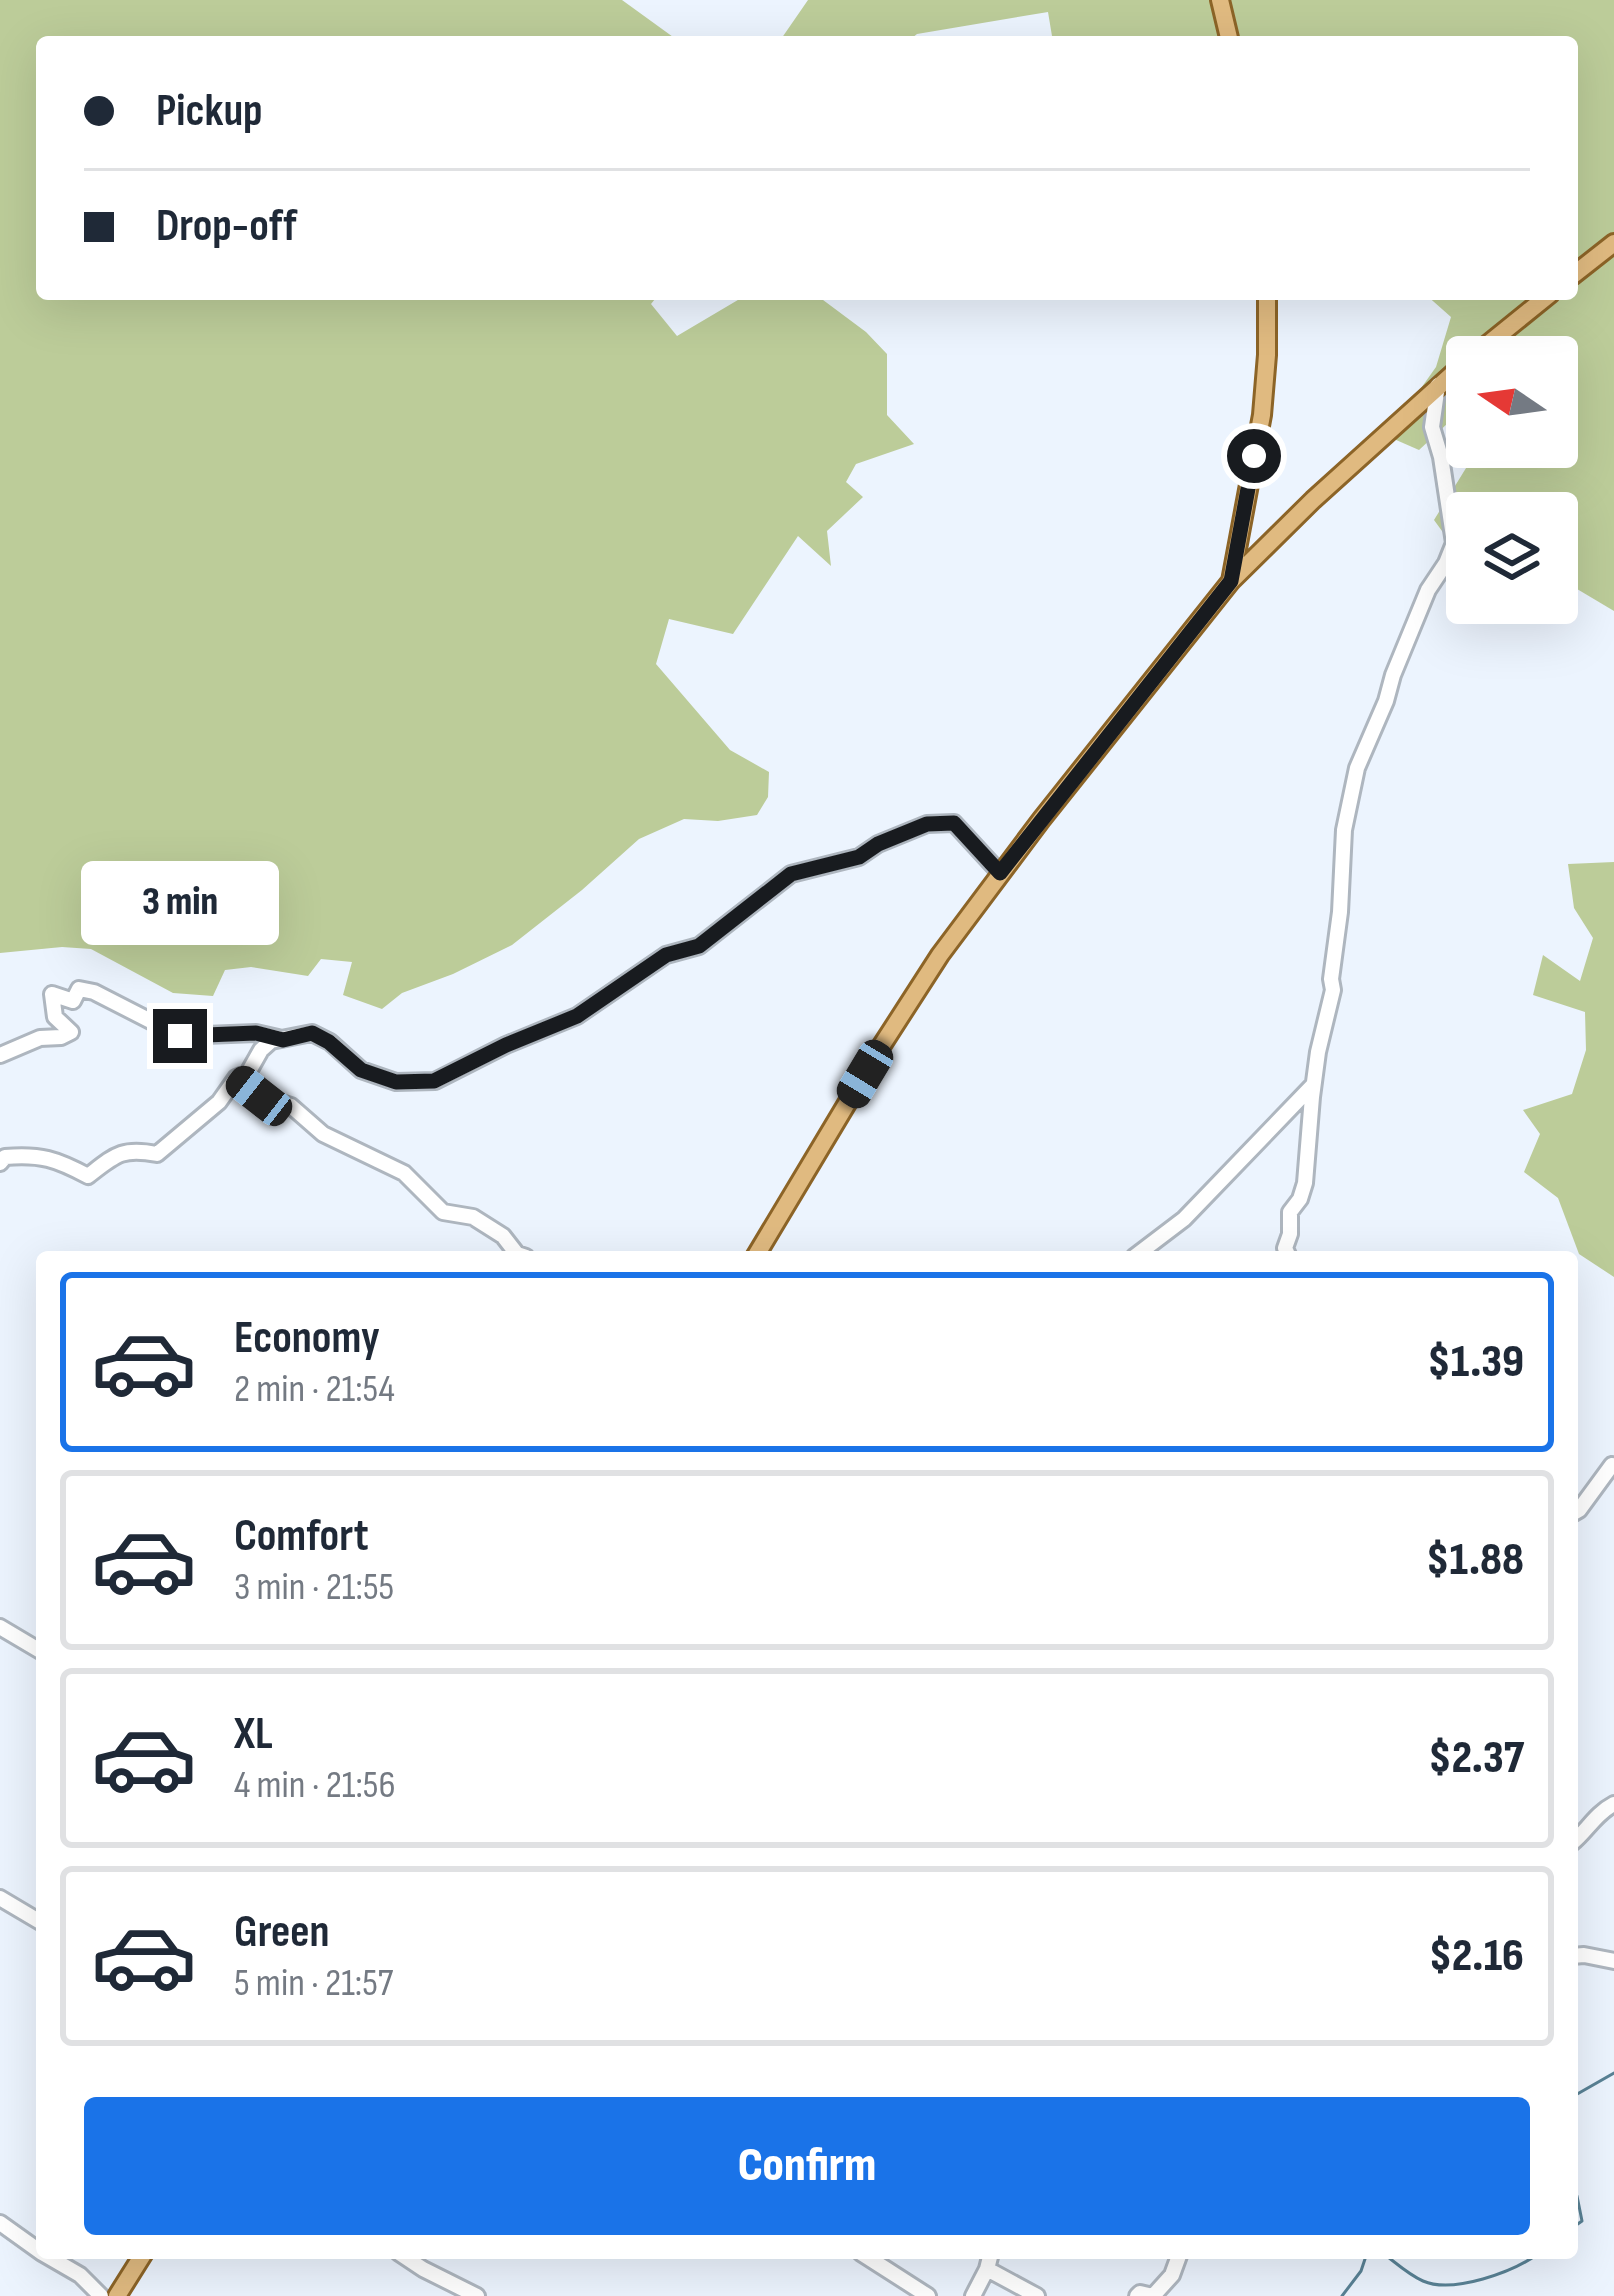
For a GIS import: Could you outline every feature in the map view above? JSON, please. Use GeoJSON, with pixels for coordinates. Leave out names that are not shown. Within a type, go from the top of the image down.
{"type":"FeatureCollection","features":[{"type":"Feature","properties":{"kind":"main road"},"geometry":{"type":"LineString","coordinates":[[1220,0],[1229,36]]}},
{"type":"Feature","properties":{"kind":"main road"},"geometry":{"type":"LineString","coordinates":[[1578,271],[1614,243]]}},
{"type":"Feature","properties":{"kind":"main road"},"geometry":{"type":"LineString","coordinates":[[1231,581],[1262,415],[1267,300]]}},
{"type":"Feature","properties":{"kind":"main road"},"geometry":{"type":"LineString","coordinates":[[1498,336],[1543,300]]}},
{"type":"Feature","properties":{"kind":"main road"},"geometry":{"type":"LineString","coordinates":[[759,1251],[916,991],[1000,873],[1231,581],[1446,378]]}},
{"type":"Feature","properties":{"kind":"main road"},"geometry":{"type":"LineString","coordinates":[[117,2296],[140,2259]]}},
{"type":"Feature","properties":{"kind":"street"},"geometry":{"type":"LineString","coordinates":[[1287,1251],[1290,1212],[1305,1183],[1313,1084],[1333,990],[1344,830],[1357,768],[1428,590],[1454,543],[1432,427],[1438,385]]}},
{"type":"Feature","properties":{"kind":"street"},"geometry":{"type":"LineString","coordinates":[[2,1155],[59,1160],[88,1176],[115,1155],[132,1149],[157,1154],[219,1102],[271,1041],[312,1033],[361,1070],[396,1082],[434,1081],[577,1016],[666,955],[699,946],[791,874],[859,857],[927,824],[954,823],[1000,873]]}},
{"type":"Feature","properties":{"kind":"street"},"geometry":{"type":"LineString","coordinates":[[0,1055],[40,1038],[71,1032],[55,1017],[52,994],[73,1000],[79,989],[94,992],[180,1036],[256,1033],[283,1040]]}},
{"type":"Feature","properties":{"kind":"street"},"geometry":{"type":"LineString","coordinates":[[236,1078],[259,1096],[291,1106],[323,1134],[404,1173],[443,1212],[473,1216],[503,1236],[515,1251]]}},
{"type":"Feature","properties":{"kind":"street"},"geometry":{"type":"LineString","coordinates":[[1142,1251],[1184,1219],[1313,1084]]}},
{"type":"Feature","properties":{"kind":"street"},"geometry":{"type":"LineString","coordinates":[[1578,1511],[1612,1465]]}},
{"type":"Feature","properties":{"kind":"street"},"geometry":{"type":"LineString","coordinates":[[0,1627],[36,1648]]}},
{"type":"Feature","properties":{"kind":"street"},"geometry":{"type":"LineString","coordinates":[[1578,1839],[1583,1829],[1614,1804]]}},
{"type":"Feature","properties":{"kind":"street"},"geometry":{"type":"LineString","coordinates":[[0,1898],[36,1919]]}},
{"type":"Feature","properties":{"kind":"street"},"geometry":{"type":"LineString","coordinates":[[1578,1956],[1614,1961]]}},
{"type":"Feature","properties":{"kind":"street"},"geometry":{"type":"LineString","coordinates":[[0,2223],[36,2249]]}},
{"type":"Feature","properties":{"kind":"street"},"geometry":{"type":"LineString","coordinates":[[52,2259],[80,2275],[100,2296]]}},
{"type":"Feature","properties":{"kind":"street"},"geometry":{"type":"LineString","coordinates":[[407,2259],[477,2296]]}},
{"type":"Feature","properties":{"kind":"street"},"geometry":{"type":"LineString","coordinates":[[870,2259],[928,2296]]}},
{"type":"Feature","properties":{"kind":"street"},"geometry":{"type":"LineString","coordinates":[[973,2296],[989,2259]]}},
{"type":"Feature","properties":{"kind":"street"},"geometry":{"type":"LineString","coordinates":[[1137,2296],[1153,2296],[1172,2275],[1178,2259]]}},
{"type":"Feature","properties":{"kind":"street"},"geometry":{"type":"LineString","coordinates":[[986,2270],[1037,2296]]}},
{"type":"Feature","properties":{"kind":"green space"},"geometry":{"type":"Polygon","coordinates":[[[0,0],[622,0],[672,36],[36,36],[36,300],[654,300],[651,304],[677,336],[738,300],[823,300],[887,354],[887,415],[914,444],[856,464],[846,482],[863,497],[827,531],[831,566],[798,536],[733,634],[669,619],[656,664],[730,750],[769,772],[768,797],[757,815],[718,821],[684,819],[639,839],[512,945],[402,993],[382,1009],[343,995],[352,962],[321,959],[308,976],[251,967],[225,970],[213,996],[173,993],[91,949],[0,953],[0,0]]]}},
{"type":"Feature","properties":{"kind":"green space"},"geometry":{"type":"Polygon","coordinates":[[[808,0],[1614,0],[1614,611],[1578,590],[1578,492],[1451,492],[1466,468],[1578,468],[1578,336],[1446,336],[1446,425],[1419,450],[1387,436],[1436,367],[1451,317],[1432,300],[1578,300],[1578,36],[1052,36],[1048,12],[914,36],[783,36],[808,0]]]}},
{"type":"Feature","properties":{"kind":"green space"},"geometry":{"type":"Polygon","coordinates":[[[1446,501],[1446,536],[1434,520],[1446,501]]]}},
{"type":"Feature","properties":{"kind":"green space"},"geometry":{"type":"Polygon","coordinates":[[[1614,862],[1614,1277],[1579,1254],[1558,1198],[1524,1172],[1540,1134],[1523,1110],[1572,1094],[1586,1050],[1585,1012],[1533,995],[1543,955],[1580,981],[1593,938],[1574,908],[1568,864],[1614,862]]]}},
{"type":"Feature","properties":{"kind":"waterway"},"geometry":{"type":"LineString","coordinates":[[1578,2094],[1614,2073]]}},
{"type":"Feature","properties":{"kind":"waterway"},"geometry":{"type":"LineString","coordinates":[[1578,2201],[1582,2221],[1578,2224]]}},
{"type":"Feature","properties":{"kind":"waterway"},"geometry":{"type":"LineString","coordinates":[[1342,2296],[1365,2259]]}},
{"type":"Feature","properties":{"kind":"waterway"},"geometry":{"type":"LineString","coordinates":[[1391,2259],[1423,2281],[1450,2285],[1499,2274],[1529,2259]]}},
{"type":"Feature","properties":{"kind":"route"},"geometry":{"type":"LineString","coordinates":[[180,1036],[256,1033],[283,1040],[312,1033],[361,1070],[396,1082],[434,1081],[577,1016],[666,955],[699,946],[791,874],[859,857],[927,824],[954,823],[1000,873],[1231,581],[1254,456]]}}]}
